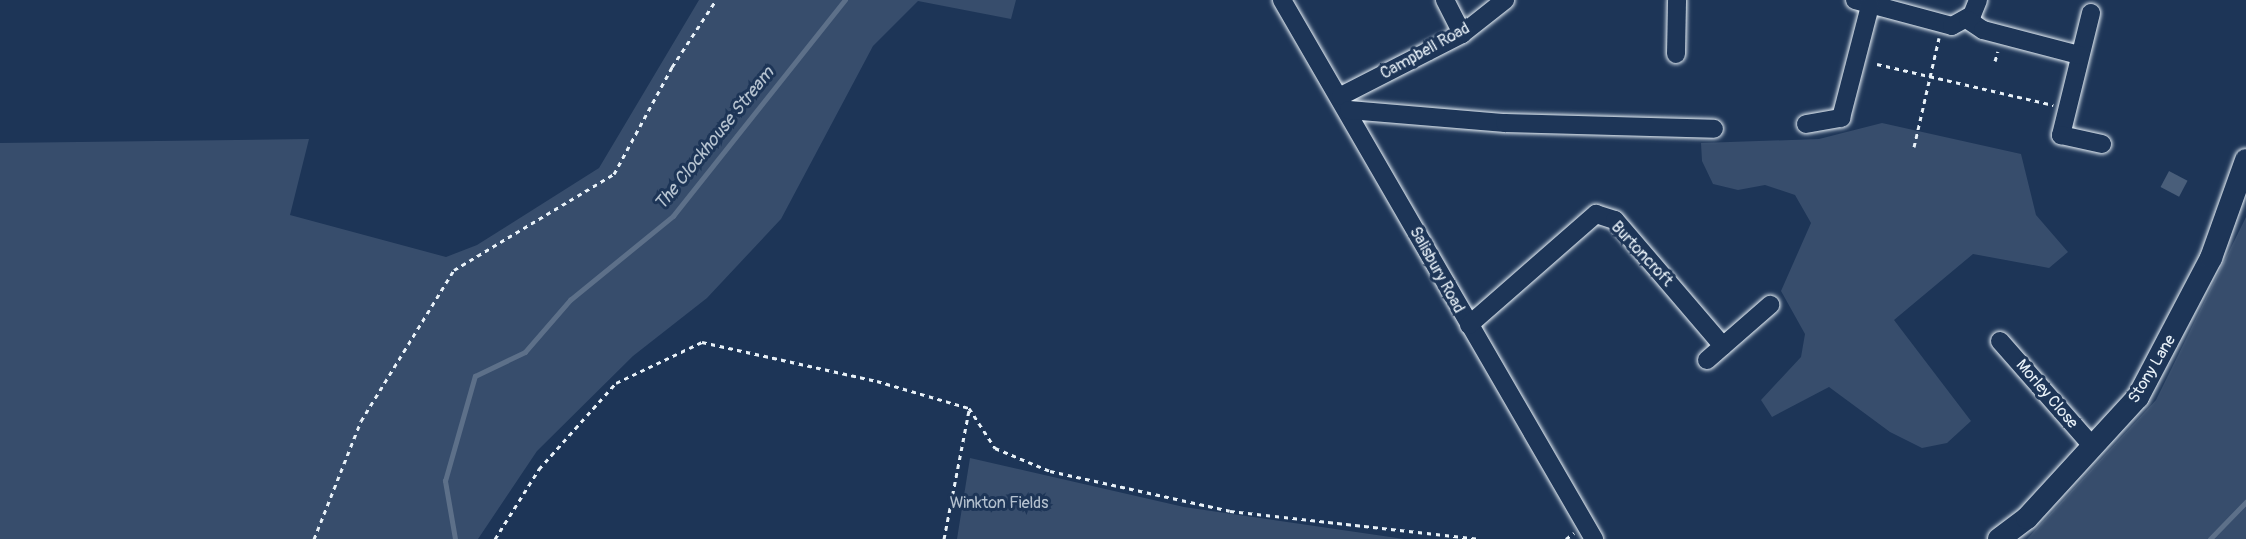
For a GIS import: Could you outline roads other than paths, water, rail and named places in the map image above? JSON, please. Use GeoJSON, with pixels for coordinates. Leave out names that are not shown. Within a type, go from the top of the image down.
{"type":"FeatureCollection","features":[{"type":"Feature","properties":{"kind":"main road","name":"Stony Lane"},"geometry":{"type":"LineString","coordinates":[[1999,539],[2027,518],[2138,397],[2211,258],[2246,160]]}},
{"type":"Feature","properties":{"kind":"street","name":"Salisbury Road"},"geometry":{"type":"LineString","coordinates":[[1281,0],[1345,103],[1468,325],[1594,539]]}},
{"type":"Feature","properties":{"kind":"street"},"geometry":{"type":"LineString","coordinates":[[1445,0],[1462,34]]}},
{"type":"Feature","properties":{"kind":"street","name":"Campbell Road"},"geometry":{"type":"LineString","coordinates":[[1345,103],[1462,34],[1505,0]]}},
{"type":"Feature","properties":{"kind":"street"},"geometry":{"type":"LineString","coordinates":[[1676,54],[1677,0]]}},
{"type":"Feature","properties":{"kind":"street"},"geometry":{"type":"LineString","coordinates":[[1806,124],[1841,118],[1862,3],[1952,26],[1968,20],[1978,0]]}},
{"type":"Feature","properties":{"kind":"street"},"geometry":{"type":"LineString","coordinates":[[2091,13],[2061,135],[2102,144]]}},
{"type":"Feature","properties":{"kind":"street"},"geometry":{"type":"LineString","coordinates":[[1968,20],[1983,30],[2079,55]]}},
{"type":"Feature","properties":{"kind":"street"},"geometry":{"type":"LineString","coordinates":[[1345,103],[1465,121],[1714,129]]}},
{"type":"Feature","properties":{"kind":"street","name":"Burtoncroft"},"geometry":{"type":"LineString","coordinates":[[1468,325],[1596,214],[1615,220],[1723,346]]}},
{"type":"Feature","properties":{"kind":"street"},"geometry":{"type":"LineString","coordinates":[[1707,360],[1770,305]]}},
{"type":"Feature","properties":{"kind":"street","name":"Morley Close"},"geometry":{"type":"LineString","coordinates":[[2000,341],[2093,447]]}},
{"type":"Feature","properties":{"kind":"waterway","name":"The Clockhouse Stream"},"geometry":{"type":"LineString","coordinates":[[455,539],[445,481],[475,376],[525,352],[570,300],[673,216],[845,0]]}},
{"type":"Feature","properties":{"kind":"waterway"},"geometry":{"type":"LineString","coordinates":[[2210,539],[2246,502]]}},
{"type":"Feature","properties":{"kind":"park label","name":"Winkton Fields"},"geometry":{"type":"Point","coordinates":[999,503]}}]}
